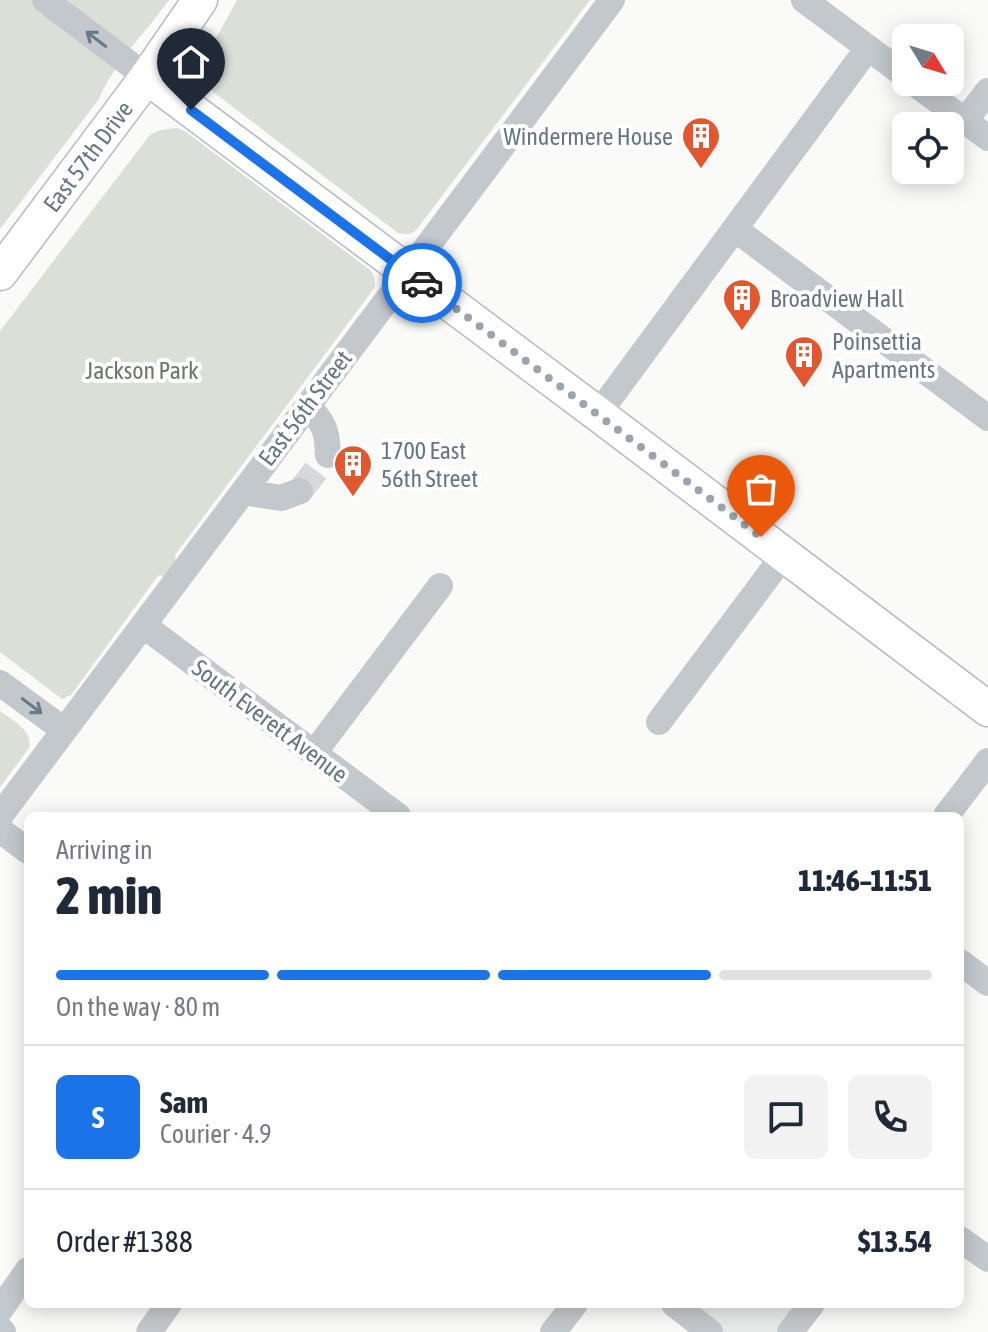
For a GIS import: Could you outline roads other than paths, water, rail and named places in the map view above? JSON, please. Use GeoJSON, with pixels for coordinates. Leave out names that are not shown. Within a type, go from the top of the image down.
{"type":"FeatureCollection","features":[{"type":"Feature","properties":{"kind":"main road","name":"East 57th Drive"},"geometry":{"type":"LineString","coordinates":[[0,273],[147,77],[200,0]]}},
{"type":"Feature","properties":{"kind":"main road"},"geometry":{"type":"LineString","coordinates":[[147,77],[988,709]]}},
{"type":"Feature","properties":{"kind":"street"},"geometry":{"type":"LineString","coordinates":[[45,0],[147,77]]}},
{"type":"Feature","properties":{"kind":"street","name":"East 56th Street"},"geometry":{"type":"LineString","coordinates":[[0,816],[612,0]]}},
{"type":"Feature","properties":{"kind":"street"},"geometry":{"type":"LineString","coordinates":[[804,0],[892,66]]}},
{"type":"Feature","properties":{"kind":"street"},"geometry":{"type":"LineString","coordinates":[[598,414],[868,48]]}},
{"type":"Feature","properties":{"kind":"street"},"geometry":{"type":"LineString","coordinates":[[965,121],[988,91]]}},
{"type":"Feature","properties":{"kind":"street"},"geometry":{"type":"LineString","coordinates":[[932,96],[988,138]]}},
{"type":"Feature","properties":{"kind":"street"},"geometry":{"type":"LineString","coordinates":[[735,229],[988,418]]}},
{"type":"Feature","properties":{"kind":"street"},"geometry":{"type":"LineString","coordinates":[[308,405],[325,425],[328,455]]}},
{"type":"Feature","properties":{"kind":"street"},"geometry":{"type":"LineString","coordinates":[[243,492],[281,498],[300,491]]}},
{"type":"Feature","properties":{"kind":"street"},"geometry":{"type":"LineString","coordinates":[[659,722],[784,555]]}},
{"type":"Feature","properties":{"kind":"street"},"geometry":{"type":"LineString","coordinates":[[314,753],[440,586]]}},
{"type":"Feature","properties":{"kind":"street","name":"South Everett Avenue"},"geometry":{"type":"LineString","coordinates":[[143,625],[393,812]]}},
{"type":"Feature","properties":{"kind":"street"},"geometry":{"type":"LineString","coordinates":[[0,683],[64,730]]}},
{"type":"Feature","properties":{"kind":"street"},"geometry":{"type":"LineString","coordinates":[[949,812],[988,761]]}},
{"type":"Feature","properties":{"kind":"street"},"geometry":{"type":"LineString","coordinates":[[0,830],[24,848]]}},
{"type":"Feature","properties":{"kind":"street"},"geometry":{"type":"LineString","coordinates":[[964,965],[988,983]]}},
{"type":"Feature","properties":{"kind":"street"},"geometry":{"type":"LineString","coordinates":[[964,1242],[988,1259]]}},
{"type":"Feature","properties":{"kind":"street"},"geometry":{"type":"LineString","coordinates":[[0,1310],[24,1276]]}},
{"type":"Feature","properties":{"kind":"street"},"geometry":{"type":"LineString","coordinates":[[149,1332],[166,1308]]}},
{"type":"Feature","properties":{"kind":"street"},"geometry":{"type":"LineString","coordinates":[[553,1332],[572,1308]]}},
{"type":"Feature","properties":{"kind":"street"},"geometry":{"type":"LineString","coordinates":[[679,1308],[710,1332]]}},
{"type":"Feature","properties":{"kind":"street"},"geometry":{"type":"LineString","coordinates":[[790,1332],[809,1308]]}},
{"type":"Feature","properties":{"kind":"tunnel"},"geometry":{"type":"LineString","coordinates":[[300,491],[328,455]]}},
{"type":"Feature","properties":{"kind":"place","name":"Windermere House"},"geometry":{"type":"Point","coordinates":[701,170]}},
{"type":"Feature","properties":{"kind":"place","name":"Broadview Hall"},"geometry":{"type":"Point","coordinates":[742,332]}},
{"type":"Feature","properties":{"kind":"place","name":"Poinsettia Apartments"},"geometry":{"type":"Point","coordinates":[804,389]}},
{"type":"Feature","properties":{"kind":"place","name":"1700 East 56th Street"},"geometry":{"type":"Point","coordinates":[353,498]}},
{"type":"Feature","properties":{"kind":"park label","name":"Jackson Park"},"geometry":{"type":"Point","coordinates":[142,370]}}]}
